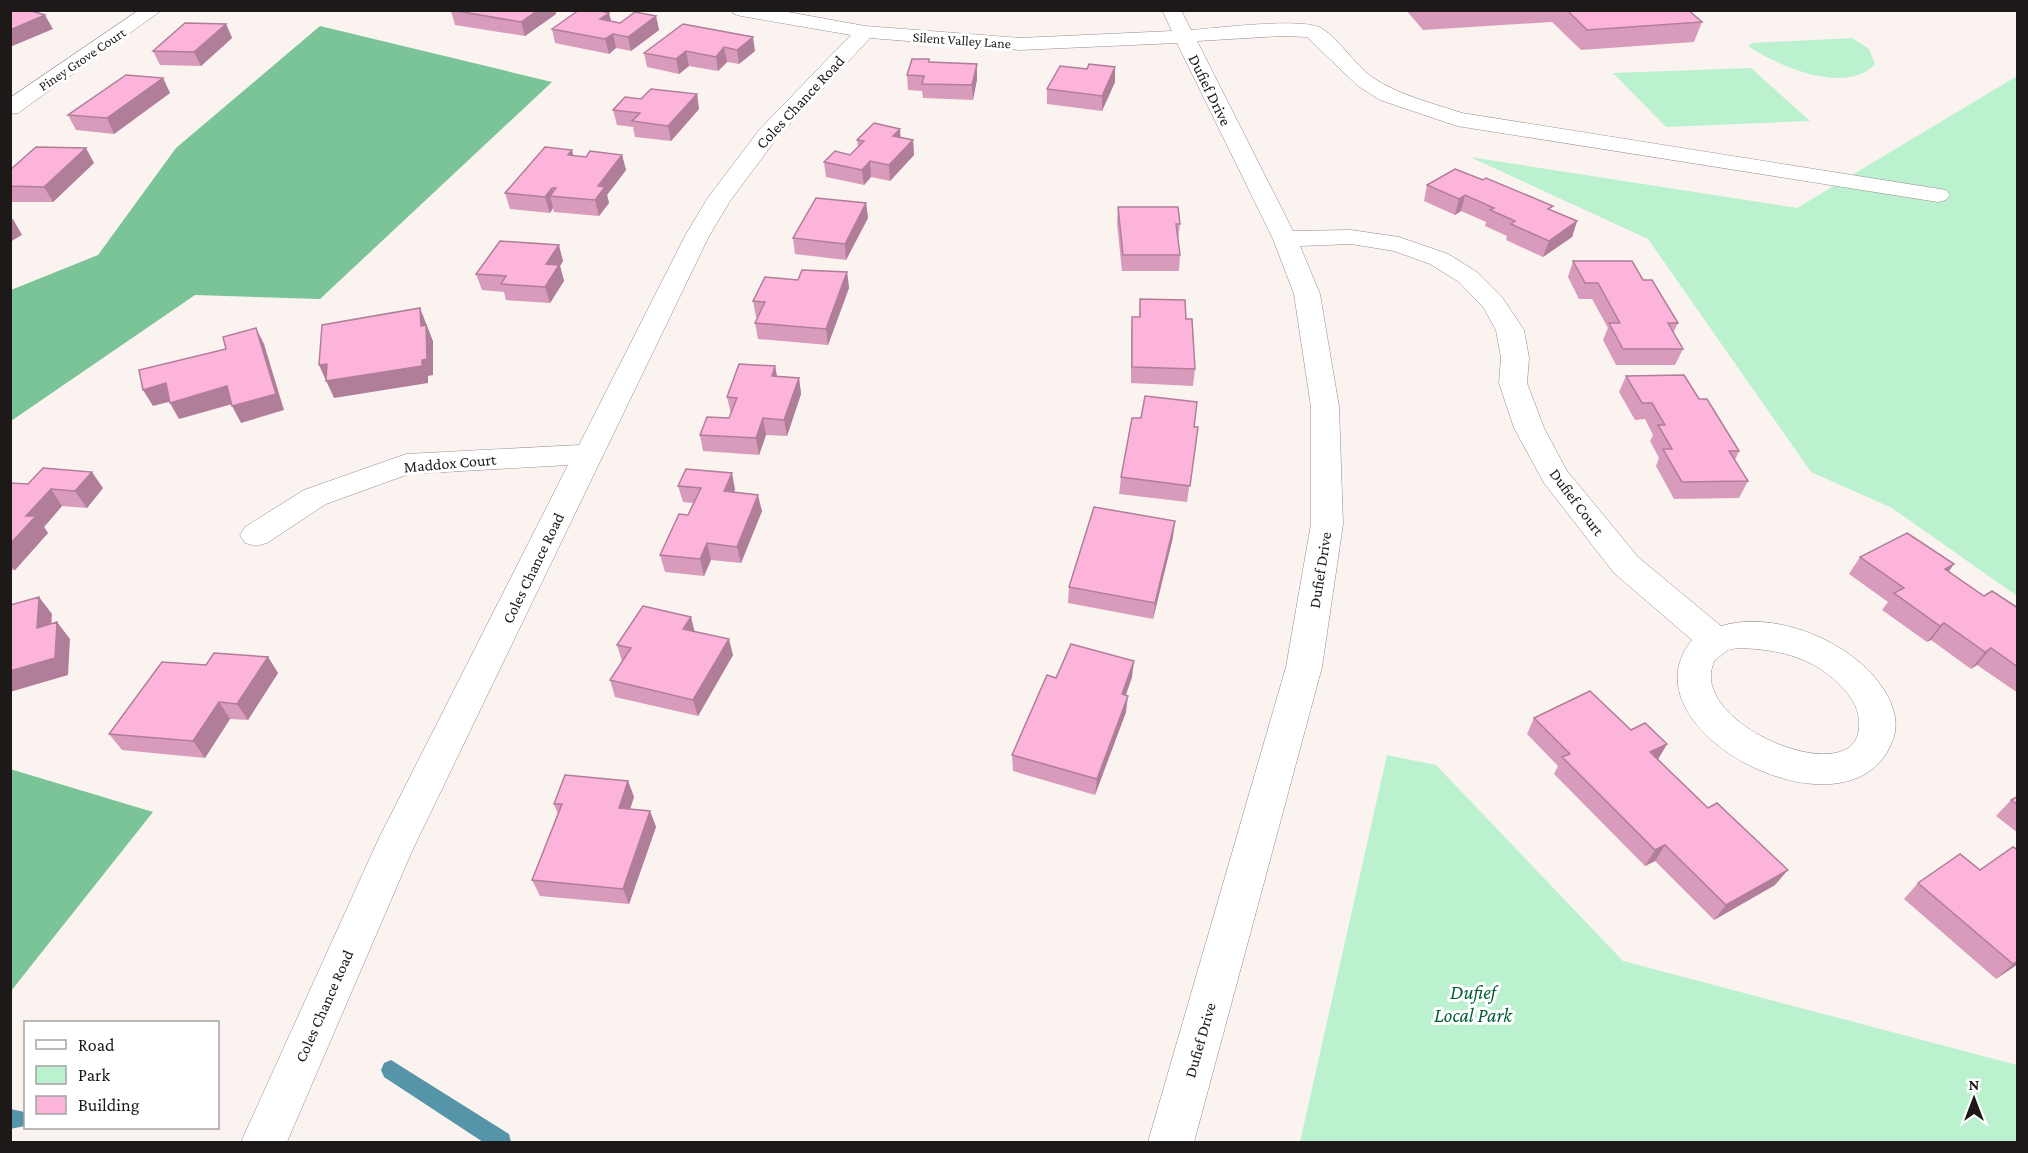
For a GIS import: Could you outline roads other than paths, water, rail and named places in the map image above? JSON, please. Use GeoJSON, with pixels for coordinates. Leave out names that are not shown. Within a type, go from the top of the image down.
{"type":"FeatureCollection","features":[{"type":"Feature","properties":{"kind":"street","name":"Piney Grove Court"},"geometry":{"type":"LineString","coordinates":[[10,108],[153,10]]}},
{"type":"Feature","properties":{"kind":"street","name":"Silent Valley Lane"},"geometry":{"type":"LineString","coordinates":[[741,10],[865,32],[1020,44],[1178,24],[1311,31],[1319,35],[1346,66],[1365,82],[1388,95],[1457,118],[1535,133],[1938,195]]}},
{"type":"Feature","properties":{"kind":"street"},"geometry":{"type":"LineString","coordinates":[[1282,30],[1305,22],[1307,10]]}},
{"type":"Feature","properties":{"kind":"street","name":"Dufief Drive"},"geometry":{"type":"LineString","coordinates":[[1171,1143],[1304,667],[1327,524],[1325,407],[1307,294],[1285,239],[1178,24]]}},
{"type":"Feature","properties":{"kind":"street","name":"Coles Chance Road"},"geometry":{"type":"LineString","coordinates":[[264,1143],[393,850],[697,236],[719,199],[768,134],[865,32]]}},
{"type":"Feature","properties":{"kind":"street","name":"Dufief Court"},"geometry":{"type":"LineString","coordinates":[[1285,239],[1352,237],[1399,244],[1439,258],[1468,277],[1493,303],[1510,330],[1515,358],[1513,383],[1529,428],[1555,476],[1626,565],[1715,641]]}},
{"type":"Feature","properties":{"kind":"street","name":"Maddox Court"},"geometry":{"type":"LineString","coordinates":[[256,535],[315,496],[406,464],[590,454]]}},
{"type":"Feature","properties":{"kind":"street"},"geometry":{"type":"LineString","coordinates":[[1738,634],[1765,634],[1795,641],[1824,654],[1849,671],[1868,692],[1878,715],[1879,736],[1869,754],[1849,765],[1821,769],[1790,765],[1758,753],[1730,736],[1709,715],[1696,692],[1693,672],[1700,654],[1715,641],[1738,634]]}},
{"type":"Feature","properties":{"kind":"waterway"},"geometry":{"type":"LineString","coordinates":[[391,1070],[501,1142]]}},
{"type":"Feature","properties":{"kind":"waterway"},"geometry":{"type":"LineString","coordinates":[[10,1119],[18,1119]]}},
{"type":"Feature","properties":{"kind":"park label","name":"Dufief Local Park"},"geometry":{"type":"Point","coordinates":[1473,1004]}}]}
